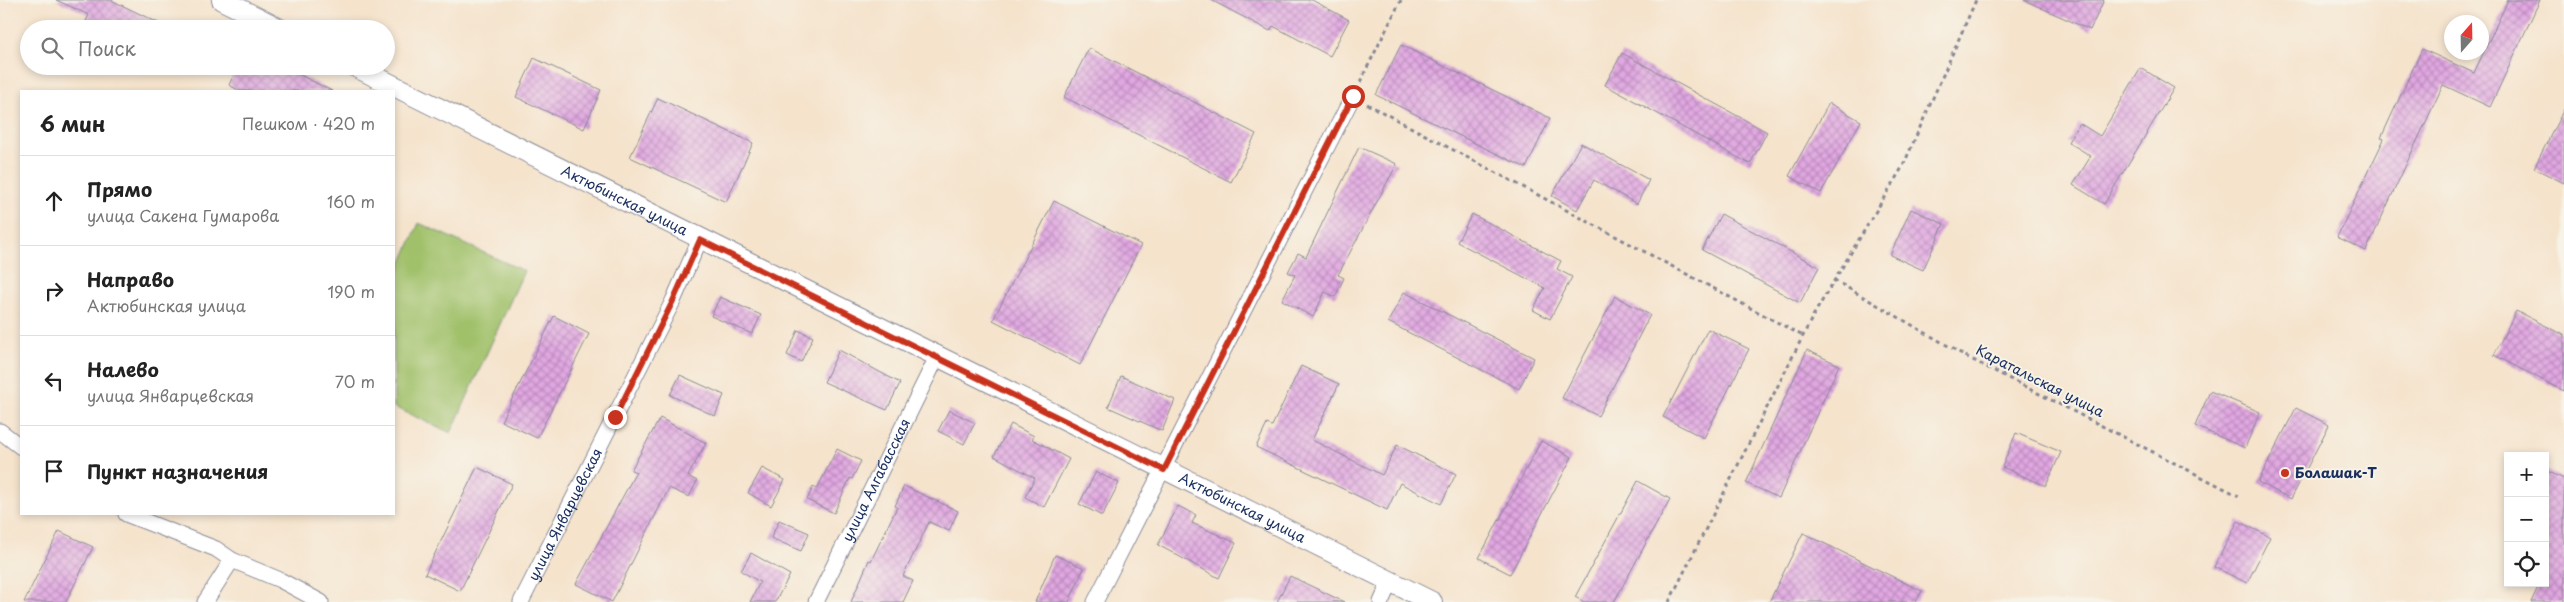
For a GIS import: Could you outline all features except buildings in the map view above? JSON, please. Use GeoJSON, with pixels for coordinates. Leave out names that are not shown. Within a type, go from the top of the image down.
{"type":"FeatureCollection","features":[{"type":"Feature","properties":{"kind":"street"},"geometry":{"type":"LineString","coordinates":[[222,0],[262,20]]}},
{"type":"Feature","properties":{"kind":"street","name":"Актюбинская улица"},"geometry":{"type":"LineString","coordinates":[[372,75],[700,240],[1432,602]]}},
{"type":"Feature","properties":{"kind":"street"},"geometry":{"type":"LineString","coordinates":[[1095,602],[1164,470],[1353,96]]}},
{"type":"Feature","properties":{"kind":"street","name":"улица Январцевская"},"geometry":{"type":"LineString","coordinates":[[521,602],[673,301],[700,240]]}},
{"type":"Feature","properties":{"kind":"street","name":"улица Алгабасская"},"geometry":{"type":"LineString","coordinates":[[816,602],[937,357]]}},
{"type":"Feature","properties":{"kind":"street"},"geometry":{"type":"LineString","coordinates":[[0,431],[20,446]]}},
{"type":"Feature","properties":{"kind":"street"},"geometry":{"type":"LineString","coordinates":[[129,515],[216,549],[232,560],[280,580],[321,602]]}},
{"type":"Feature","properties":{"kind":"street"},"geometry":{"type":"LineString","coordinates":[[205,602],[232,560]]}},
{"type":"Feature","properties":{"kind":"street"},"geometry":{"type":"LineString","coordinates":[[1381,602],[1390,582]]}},
{"type":"Feature","properties":{"kind":"path"},"geometry":{"type":"LineString","coordinates":[[1401,0],[1353,96],[1803,336]]}},
{"type":"Feature","properties":{"kind":"path"},"geometry":{"type":"LineString","coordinates":[[1669,602],[1803,336],[1902,166],[1976,0]]}},
{"type":"Feature","properties":{"kind":"path","name":"Каратальская улица"},"geometry":{"type":"LineString","coordinates":[[1834,280],[1969,358],[2239,496]]}},
{"type":"Feature","properties":{"kind":"green space"},"geometry":{"type":"Polygon","coordinates":[[[419,223],[524,271],[451,433],[395,407],[395,278],[419,223]]]}},
{"type":"Feature","properties":{"kind":"place","name":"Болашак-Т"},"geometry":{"type":"Point","coordinates":[2285,473]}},
{"type":"Feature","properties":{"kind":"route"},"geometry":{"type":"LineString","coordinates":[[615,417],[673,301],[700,240],[1164,470],[1353,96]]}}]}
